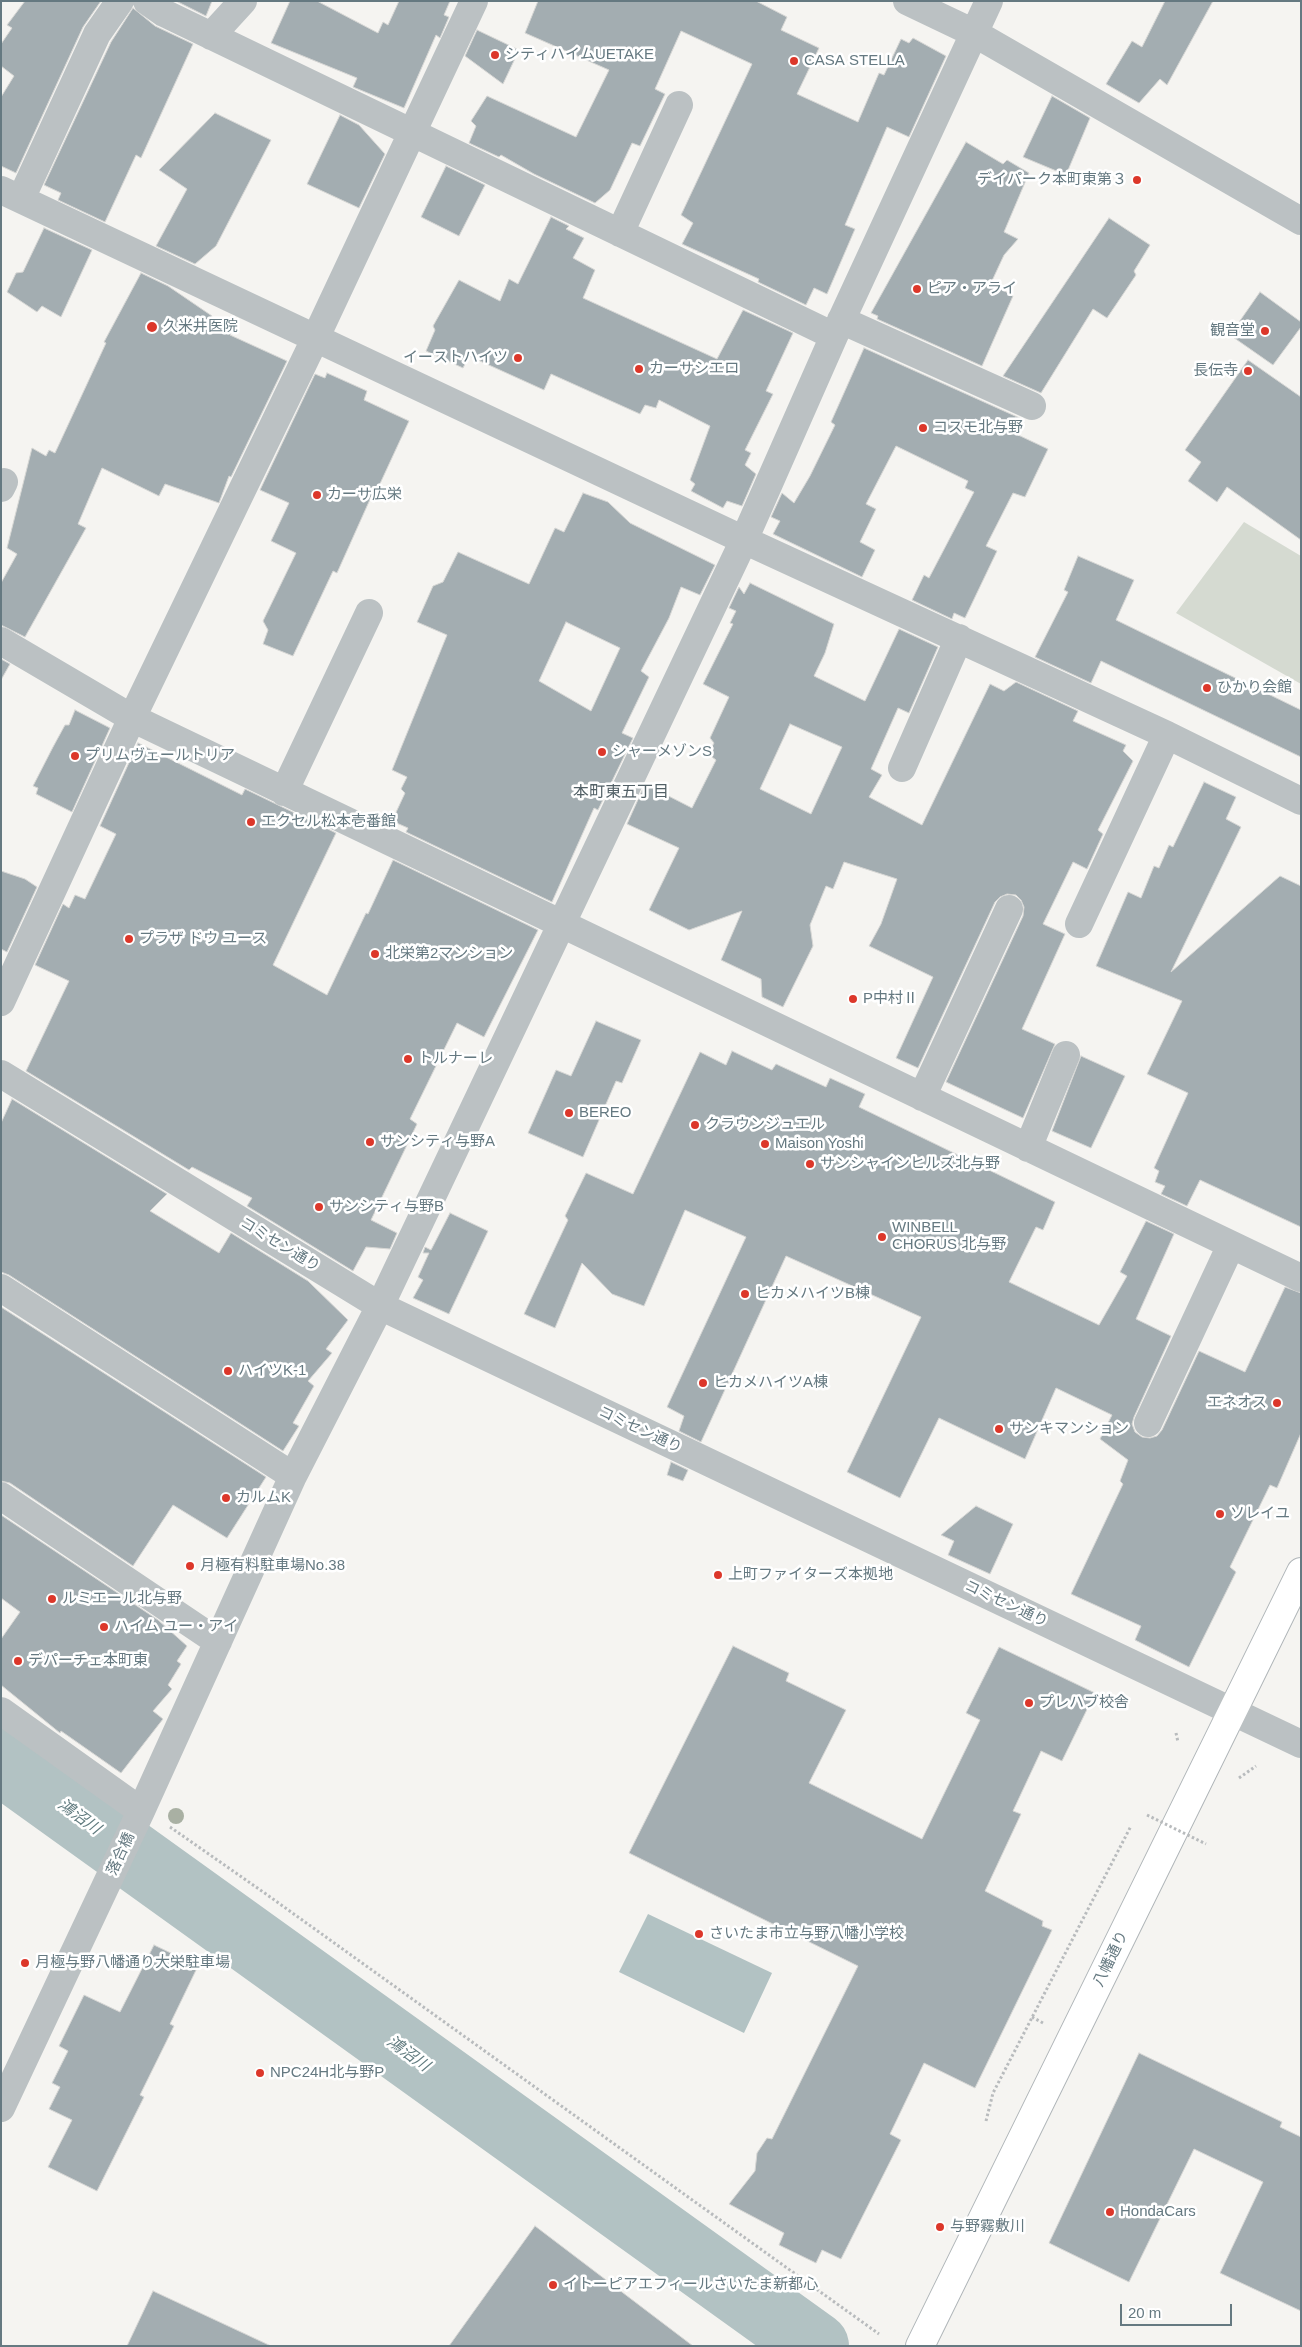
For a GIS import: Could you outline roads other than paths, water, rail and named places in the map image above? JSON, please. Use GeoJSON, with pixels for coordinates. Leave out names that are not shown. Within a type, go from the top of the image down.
{"type":"FeatureCollection","features":[{"type":"Feature","properties":{"kind":"main road","name":"八幡通り"},"geometry":{"type":"LineString","coordinates":[[920,2346],[1301,1572]]}},
{"type":"Feature","properties":{"kind":"street"},"geometry":{"type":"LineString","coordinates":[[120,1],[96,34],[11,194],[744,540],[1167,735],[1301,801]]}},
{"type":"Feature","properties":{"kind":"street"},"geometry":{"type":"LineString","coordinates":[[147,1],[164,13],[620,233],[838,328],[1032,406]]}},
{"type":"Feature","properties":{"kind":"street"},"geometry":{"type":"LineString","coordinates":[[211,36],[243,1]]}},
{"type":"Feature","properties":{"kind":"street"},"geometry":{"type":"LineString","coordinates":[[1,1002],[132,718],[413,134],[474,1]]}},
{"type":"Feature","properties":{"kind":"street"},"geometry":{"type":"LineString","coordinates":[[907,1],[974,33],[1301,221]]}},
{"type":"Feature","properties":{"kind":"street","name":"落合橋"},"geometry":{"type":"LineString","coordinates":[[1,2108],[8,2075],[104,1891],[293,1476],[380,1306],[744,540],[838,328],[989,1]]}},
{"type":"Feature","properties":{"kind":"street"},"geometry":{"type":"LineString","coordinates":[[620,233],[679,105]]}},
{"type":"Feature","properties":{"kind":"street"},"geometry":{"type":"LineString","coordinates":[[284,792],[370,614]]}},
{"type":"Feature","properties":{"kind":"street"},"geometry":{"type":"LineString","coordinates":[[902,768],[959,638]]}},
{"type":"Feature","properties":{"kind":"street"},"geometry":{"type":"LineString","coordinates":[[1,642],[132,718],[1301,1278]]}},
{"type":"Feature","properties":{"kind":"street"},"geometry":{"type":"LineString","coordinates":[[1079,924],[1167,735]]}},
{"type":"Feature","properties":{"kind":"street"},"geometry":{"type":"LineString","coordinates":[[922,1097],[1009,909]]}},
{"type":"Feature","properties":{"kind":"street"},"geometry":{"type":"LineString","coordinates":[[1028,1148],[1066,1055]]}},
{"type":"Feature","properties":{"kind":"street","name":"コミセン通り"},"geometry":{"type":"LineString","coordinates":[[1,1074],[380,1306],[1301,1744]]}},
{"type":"Feature","properties":{"kind":"street"},"geometry":{"type":"LineString","coordinates":[[1148,1423],[1231,1245]]}},
{"type":"Feature","properties":{"kind":"street"},"geometry":{"type":"LineString","coordinates":[[1,1288],[293,1476]]}},
{"type":"Feature","properties":{"kind":"street"},"geometry":{"type":"LineString","coordinates":[[1,1496],[218,1642]]}},
{"type":"Feature","properties":{"kind":"street"},"geometry":{"type":"LineString","coordinates":[[1,1711],[140,1814]]}},
{"type":"Feature","properties":{"kind":"waterway","name":"鴻沼川"},"geometry":{"type":"LineString","coordinates":[[1,1761],[815,2346]]}},
{"type":"Feature","properties":{"kind":"place","name":"シティハイムUETAKE"},"geometry":{"type":"Point","coordinates":[495,55]}},
{"type":"Feature","properties":{"kind":"place","name":"CASA STELLA"},"geometry":{"type":"Point","coordinates":[794,61]}},
{"type":"Feature","properties":{"kind":"place","name":"デイパーク本町東第３"},"geometry":{"type":"Point","coordinates":[1137,180]}},
{"type":"Feature","properties":{"kind":"place","name":"ピア・アライ"},"geometry":{"type":"Point","coordinates":[917,289]}},
{"type":"Feature","properties":{"kind":"place","name":"久米井医院"},"geometry":{"type":"Point","coordinates":[152,327]}},
{"type":"Feature","properties":{"kind":"place","name":"観音堂"},"geometry":{"type":"Point","coordinates":[1265,331]}},
{"type":"Feature","properties":{"kind":"place","name":"イーストハイツ"},"geometry":{"type":"Point","coordinates":[518,358]}},
{"type":"Feature","properties":{"kind":"place","name":"カーサシエロ"},"geometry":{"type":"Point","coordinates":[639,369]}},
{"type":"Feature","properties":{"kind":"place","name":"長伝寺"},"geometry":{"type":"Point","coordinates":[1248,371]}},
{"type":"Feature","properties":{"kind":"place","name":"コスモ北与野"},"geometry":{"type":"Point","coordinates":[923,428]}},
{"type":"Feature","properties":{"kind":"place","name":"カーサ広栄"},"geometry":{"type":"Point","coordinates":[317,495]}},
{"type":"Feature","properties":{"kind":"place","name":"ひかり会館"},"geometry":{"type":"Point","coordinates":[1207,688]}},
{"type":"Feature","properties":{"kind":"place","name":"シャーメゾンS"},"geometry":{"type":"Point","coordinates":[602,752]}},
{"type":"Feature","properties":{"kind":"place","name":"プリムヴェールトリア"},"geometry":{"type":"Point","coordinates":[75,756]}},
{"type":"Feature","properties":{"kind":"place","name":"エクセル松本壱番館"},"geometry":{"type":"Point","coordinates":[251,822]}},
{"type":"Feature","properties":{"kind":"place","name":"プラザ ドウ ユース"},"geometry":{"type":"Point","coordinates":[129,939]}},
{"type":"Feature","properties":{"kind":"place","name":"北栄第2マンション"},"geometry":{"type":"Point","coordinates":[375,954]}},
{"type":"Feature","properties":{"kind":"place","name":"P中村Ⅱ"},"geometry":{"type":"Point","coordinates":[853,999]}},
{"type":"Feature","properties":{"kind":"place","name":"トルナーレ"},"geometry":{"type":"Point","coordinates":[408,1059]}},
{"type":"Feature","properties":{"kind":"place","name":"BEREO"},"geometry":{"type":"Point","coordinates":[569,1113]}},
{"type":"Feature","properties":{"kind":"place","name":"クラウンジュエル"},"geometry":{"type":"Point","coordinates":[695,1125]}},
{"type":"Feature","properties":{"kind":"place","name":"サンシティ与野A"},"geometry":{"type":"Point","coordinates":[370,1142]}},
{"type":"Feature","properties":{"kind":"place","name":"Maison Yoshi"},"geometry":{"type":"Point","coordinates":[765,1144]}},
{"type":"Feature","properties":{"kind":"place","name":"サンシャインヒルズ北与野"},"geometry":{"type":"Point","coordinates":[810,1164]}},
{"type":"Feature","properties":{"kind":"place","name":"サンシティ与野B"},"geometry":{"type":"Point","coordinates":[319,1207]}},
{"type":"Feature","properties":{"kind":"place","name":"WINBELL CHORUS 北与野"},"geometry":{"type":"Point","coordinates":[882,1237]}},
{"type":"Feature","properties":{"kind":"place","name":"ヒカメハイツB棟"},"geometry":{"type":"Point","coordinates":[745,1294]}},
{"type":"Feature","properties":{"kind":"place","name":"ハイツK-1"},"geometry":{"type":"Point","coordinates":[228,1371]}},
{"type":"Feature","properties":{"kind":"place","name":"ヒカメハイツA棟"},"geometry":{"type":"Point","coordinates":[703,1383]}},
{"type":"Feature","properties":{"kind":"place","name":"エネオス"},"geometry":{"type":"Point","coordinates":[1277,1403]}},
{"type":"Feature","properties":{"kind":"place","name":"サンキマンション"},"geometry":{"type":"Point","coordinates":[999,1429]}},
{"type":"Feature","properties":{"kind":"place","name":"カルムK"},"geometry":{"type":"Point","coordinates":[226,1498]}},
{"type":"Feature","properties":{"kind":"place","name":"ソレイユ"},"geometry":{"type":"Point","coordinates":[1220,1514]}},
{"type":"Feature","properties":{"kind":"place","name":"月極有料駐車場No.38"},"geometry":{"type":"Point","coordinates":[190,1566]}},
{"type":"Feature","properties":{"kind":"place","name":"上町ファイターズ本拠地"},"geometry":{"type":"Point","coordinates":[718,1575]}},
{"type":"Feature","properties":{"kind":"place","name":"ルミエール北与野"},"geometry":{"type":"Point","coordinates":[52,1599]}},
{"type":"Feature","properties":{"kind":"place","name":"ハイム ユー・アイ"},"geometry":{"type":"Point","coordinates":[104,1627]}},
{"type":"Feature","properties":{"kind":"place","name":"デパーチェ本町東"},"geometry":{"type":"Point","coordinates":[18,1661]}},
{"type":"Feature","properties":{"kind":"place","name":"プレハブ校舎"},"geometry":{"type":"Point","coordinates":[1029,1703]}},
{"type":"Feature","properties":{"kind":"place","name":"さいたま市立与野八幡小学校"},"geometry":{"type":"Point","coordinates":[699,1934]}},
{"type":"Feature","properties":{"kind":"place","name":"月極与野八幡通り大栄駐車場"},"geometry":{"type":"Point","coordinates":[25,1963]}},
{"type":"Feature","properties":{"kind":"place","name":"NPC24H北与野P"},"geometry":{"type":"Point","coordinates":[260,2073]}},
{"type":"Feature","properties":{"kind":"place","name":"HondaCars"},"geometry":{"type":"Point","coordinates":[1110,2212]}},
{"type":"Feature","properties":{"kind":"place","name":"与野霧敷川"},"geometry":{"type":"Point","coordinates":[940,2227]}},
{"type":"Feature","properties":{"kind":"place","name":"イトーピアエフィールさいたま新都心"},"geometry":{"type":"Point","coordinates":[553,2285]}},
{"type":"Feature","properties":{"kind":"district","name":"本町東五丁目"},"geometry":{"type":"Point","coordinates":[621,793]}}]}
